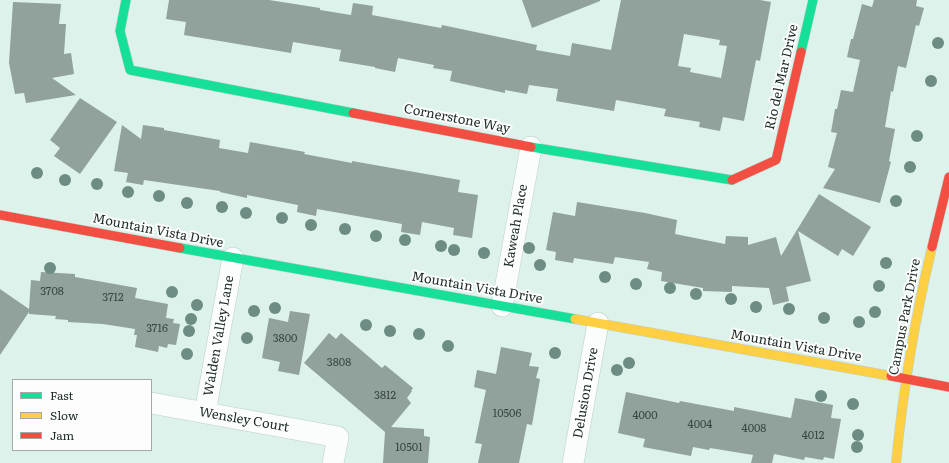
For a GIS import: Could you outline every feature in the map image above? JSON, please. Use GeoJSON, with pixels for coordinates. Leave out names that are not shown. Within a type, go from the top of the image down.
{"type":"FeatureCollection","features":[{"type":"Feature","properties":{"kind":"street","name":"Cornerstone Way"},"geometry":{"type":"LineString","coordinates":[[126,0],[120,31],[130,70],[531,147],[733,180],[776,160]]}},
{"type":"Feature","properties":{"kind":"street","name":"Rio del Mar Drive"},"geometry":{"type":"LineString","coordinates":[[776,160],[813,0]]}},
{"type":"Feature","properties":{"kind":"street","name":"Kaweah Place"},"geometry":{"type":"LineString","coordinates":[[502,306],[531,147]]}},
{"type":"Feature","properties":{"kind":"street","name":"Campus Park Drive"},"geometry":{"type":"LineString","coordinates":[[896,463],[906,379],[920,303],[949,177]]}},
{"type":"Feature","properties":{"kind":"street","name":"Mountain Vista Drive"},"geometry":{"type":"LineString","coordinates":[[0,215],[949,387]]}},
{"type":"Feature","properties":{"kind":"street","name":"Walden Valley Lane"},"geometry":{"type":"LineString","coordinates":[[206,413],[233,258]]}},
{"type":"Feature","properties":{"kind":"street","name":"Delusion Drive"},"geometry":{"type":"LineString","coordinates":[[573,463],[598,323]]}},
{"type":"Feature","properties":{"kind":"street","name":"Wensley Court"},"geometry":{"type":"LineString","coordinates":[[152,403],[338,437],[333,463]]}},
{"type":"Feature","properties":{"kind":"building"},"geometry":{"type":"Polygon","coordinates":[[[169,0],[269,0],[320,8],[320,10],[351,15],[353,3],[373,6],[372,15],[441,28],[442,25],[537,45],[536,50],[570,56],[572,43],[611,50],[621,0],[760,0],[771,2],[760,61],[756,60],[744,121],[723,117],[720,131],[699,127],[700,122],[664,116],[666,109],[616,100],[614,111],[556,101],[558,89],[529,85],[527,94],[505,90],[505,93],[450,81],[452,71],[433,68],[434,65],[398,58],[395,72],[339,61],[341,50],[293,42],[291,53],[184,35],[186,22],[166,19],[169,0]],[[684,34],[678,66],[691,68],[690,72],[721,78],[727,46],[719,45],[720,40],[684,34]]]}},
{"type":"Feature","properties":{"kind":"building"},"geometry":{"type":"Polygon","coordinates":[[[522,0],[600,0],[600,1],[532,28],[522,0]]]}},
{"type":"Feature","properties":{"kind":"building"},"geometry":{"type":"Polygon","coordinates":[[[874,0],[917,0],[916,6],[924,8],[919,26],[916,25],[906,68],[898,66],[893,92],[891,91],[885,127],[895,129],[889,161],[891,162],[880,203],[823,188],[835,169],[828,167],[837,133],[831,132],[835,109],[837,109],[841,90],[853,92],[860,60],[847,57],[851,39],[853,39],[862,4],[872,7],[874,0]]]}},
{"type":"Feature","properties":{"kind":"building"},"geometry":{"type":"Polygon","coordinates":[[[13,2],[61,4],[59,24],[66,24],[64,54],[71,53],[74,74],[52,78],[76,95],[26,103],[24,93],[15,94],[9,63],[13,2]]]}},
{"type":"Feature","properties":{"kind":"building"},"geometry":{"type":"Polygon","coordinates":[[[80,98],[117,122],[80,174],[54,156],[60,148],[50,140],[80,98]]]}},
{"type":"Feature","properties":{"kind":"building"},"geometry":{"type":"Polygon","coordinates":[[[122,125],[141,139],[143,125],[220,140],[219,148],[248,153],[250,142],[305,152],[304,154],[352,163],[352,161],[460,180],[458,192],[478,195],[472,238],[453,235],[454,228],[422,222],[420,235],[401,232],[402,224],[317,209],[316,216],[297,212],[298,205],[247,195],[247,198],[220,191],[144,180],[143,185],[126,182],[128,173],[114,171],[122,125]]]}},
{"type":"Feature","properties":{"kind":"building"},"geometry":{"type":"Polygon","coordinates":[[[819,194],[871,227],[853,256],[842,249],[838,256],[798,231],[811,281],[786,287],[789,301],[773,305],[769,288],[732,286],[732,292],[703,291],[703,288],[661,281],[662,272],[647,269],[649,262],[615,257],[613,264],[574,258],[573,263],[555,260],[556,252],[546,250],[553,212],[575,216],[577,202],[645,213],[677,220],[675,234],[725,244],[726,236],[748,237],[748,245],[776,237],[781,256],[819,194]]]}},
{"type":"Feature","properties":{"kind":"building"},"geometry":{"type":"Polygon","coordinates":[[[41,272],[75,274],[75,277],[137,288],[135,298],[168,304],[166,318],[174,319],[173,323],[180,324],[176,345],[168,344],[167,348],[159,346],[158,352],[135,347],[137,335],[134,335],[135,329],[103,324],[68,322],[68,320],[55,319],[56,316],[29,314],[29,312],[0,355],[0,289],[29,309],[31,280],[40,281],[41,272]]]}},
{"type":"Feature","properties":{"kind":"building"},"geometry":{"type":"Polygon","coordinates":[[[290,311],[310,314],[299,375],[278,371],[280,362],[262,358],[269,318],[288,322],[290,311]]]}},
{"type":"Feature","properties":{"kind":"building"},"geometry":{"type":"Polygon","coordinates":[[[329,333],[336,339],[341,333],[382,368],[385,365],[413,388],[407,398],[411,403],[391,427],[424,429],[424,436],[430,437],[428,463],[383,463],[385,432],[304,363],[329,333]]]}},
{"type":"Feature","properties":{"kind":"building"},"geometry":{"type":"Polygon","coordinates":[[[501,347],[532,353],[529,366],[539,367],[536,378],[540,379],[532,425],[527,424],[519,463],[478,463],[482,444],[475,443],[486,390],[474,387],[477,370],[496,374],[501,347]]]}},
{"type":"Feature","properties":{"kind":"building"},"geometry":{"type":"Polygon","coordinates":[[[626,392],[679,403],[680,401],[734,411],[734,407],[791,418],[795,398],[833,405],[831,418],[841,419],[834,459],[824,457],[823,460],[805,457],[804,460],[774,454],[772,463],[751,463],[753,455],[710,448],[709,450],[693,447],[691,456],[643,447],[645,439],[618,433],[626,392]]]}},
{"type":"Feature","properties":{"kind":"traffic: fast"},"geometry":{"type":"LineString","coordinates":[[126,0],[120,31],[130,70],[353,113]]}},
{"type":"Feature","properties":{"kind":"traffic: fast"},"geometry":{"type":"LineString","coordinates":[[801,52],[813,0]]}},
{"type":"Feature","properties":{"kind":"traffic: fast"},"geometry":{"type":"LineString","coordinates":[[531,147],[732,180]]}},
{"type":"Feature","properties":{"kind":"traffic: fast"},"geometry":{"type":"LineString","coordinates":[[180,248],[575,319]]}},
{"type":"Feature","properties":{"kind":"traffic: slow"},"geometry":{"type":"LineString","coordinates":[[896,463],[910,354],[932,247]]}},
{"type":"Feature","properties":{"kind":"traffic: slow"},"geometry":{"type":"LineString","coordinates":[[575,319],[891,376]]}},
{"type":"Feature","properties":{"kind":"traffic: jam"},"geometry":{"type":"LineString","coordinates":[[732,180],[776,160],[801,52]]}},
{"type":"Feature","properties":{"kind":"traffic: jam"},"geometry":{"type":"LineString","coordinates":[[353,113],[531,147]]}},
{"type":"Feature","properties":{"kind":"traffic: jam"},"geometry":{"type":"LineString","coordinates":[[932,247],[949,177]]}},
{"type":"Feature","properties":{"kind":"traffic: jam"},"geometry":{"type":"LineString","coordinates":[[0,215],[180,248]]}},
{"type":"Feature","properties":{"kind":"traffic: jam"},"geometry":{"type":"LineString","coordinates":[[891,376],[949,387]]}}]}
